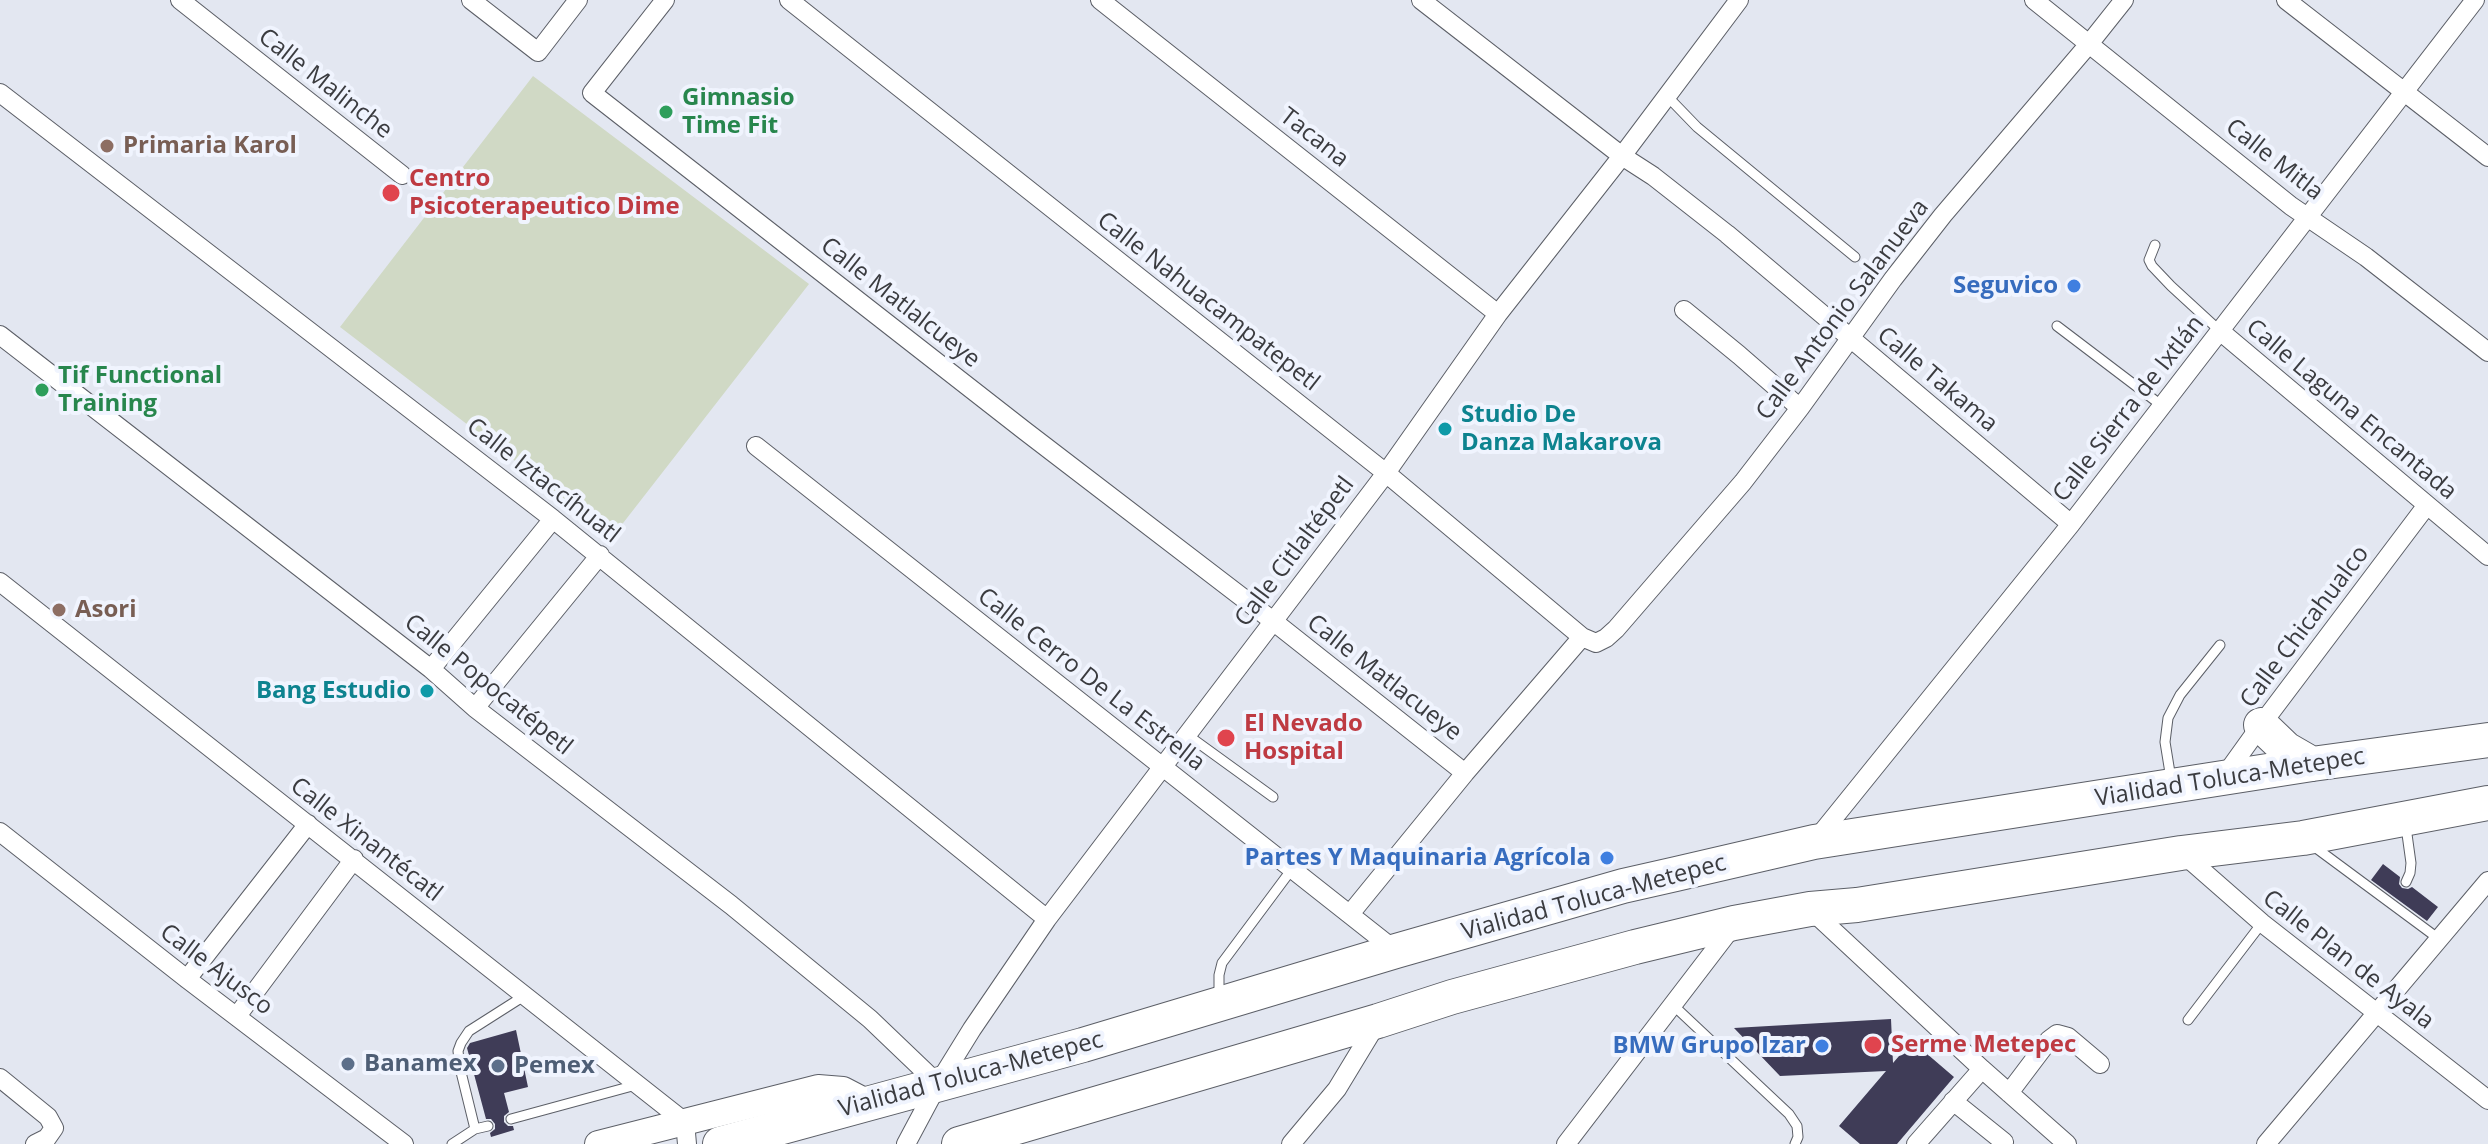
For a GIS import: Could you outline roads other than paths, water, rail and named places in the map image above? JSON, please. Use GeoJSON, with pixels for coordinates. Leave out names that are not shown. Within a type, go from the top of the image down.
{"type":"FeatureCollection","features":[{"type":"Feature","properties":{"kind":"highway"},"geometry":{"type":"LineString","coordinates":[[2261,725],[2286,749],[2312,764]]}},
{"type":"Feature","properties":{"kind":"highway","name":"Vialidad Toluca-Metepec"},"geometry":{"type":"LineString","coordinates":[[720,1144],[991,1071],[1623,886],[1814,842],[2312,764],[2488,740]]}},
{"type":"Feature","properties":{"kind":"highway"},"geometry":{"type":"LineString","coordinates":[[959,1144],[1452,997],[1734,923],[2181,853],[2303,838],[2488,803]]}},
{"type":"Feature","properties":{"kind":"main road"},"geometry":{"type":"LineString","coordinates":[[598,1144],[686,1133],[818,1088],[843,1090],[868,1103]]}},
{"type":"Feature","properties":{"kind":"street","name":"Calle Malinche"},"geometry":{"type":"LineString","coordinates":[[180,0],[402,175]]}},
{"type":"Feature","properties":{"kind":"street"},"geometry":{"type":"LineString","coordinates":[[471,0],[538,52],[578,0]]}},
{"type":"Feature","properties":{"kind":"street","name":"Calle Matlalcueye"},"geometry":{"type":"LineString","coordinates":[[665,0],[592,93],[1273,621]]}},
{"type":"Feature","properties":{"kind":"street","name":"Calle Nahuacampatepetl"},"geometry":{"type":"LineString","coordinates":[[789,0],[1386,473],[1589,640]]}},
{"type":"Feature","properties":{"kind":"street","name":"Tacana"},"geometry":{"type":"LineString","coordinates":[[1100,0],[1498,314]]}},
{"type":"Feature","properties":{"kind":"street","name":"Calle Takama"},"geometry":{"type":"LineString","coordinates":[[1421,0],[1727,234],[2071,524]]}},
{"type":"Feature","properties":{"kind":"street","name":"Calle Mitla"},"geometry":{"type":"LineString","coordinates":[[2034,0],[2308,218],[2366,257],[2488,352]]}},
{"type":"Feature","properties":{"kind":"street","name":"Calle Antonio Salanueva"},"geometry":{"type":"LineString","coordinates":[[1350,914],[1465,773],[1589,640],[1606,638],[1616,629],[1743,482],[1943,215],[2124,0]]}},
{"type":"Feature","properties":{"kind":"street"},"geometry":{"type":"LineString","coordinates":[[2286,0],[2488,157]]}},
{"type":"Feature","properties":{"kind":"street","name":"Calle Sierra de Ixtlán"},"geometry":{"type":"LineString","coordinates":[[1814,842],[2071,524],[2475,0]]}},
{"type":"Feature","properties":{"kind":"street","name":"Calle Citlaltépetl"},"geometry":{"type":"LineString","coordinates":[[906,1144],[972,1029],[1047,919],[1386,473],[1498,314],[1622,156],[1735,1]]}},
{"type":"Feature","properties":{"kind":"street","name":"Calle Iztaccíhuatl"},"geometry":{"type":"LineString","coordinates":[[0,93],[600,555],[1047,919]]}},
{"type":"Feature","properties":{"kind":"street"},"geometry":{"type":"LineString","coordinates":[[1684,310],[1800,408]]}},
{"type":"Feature","properties":{"kind":"street","name":"Calle Laguna Encantada"},"geometry":{"type":"LineString","coordinates":[[2220,331],[2488,556]]}},
{"type":"Feature","properties":{"kind":"street","name":"Calle Popocatépetl"},"geometry":{"type":"LineString","coordinates":[[0,335],[743,914],[870,1019],[938,1084]]}},
{"type":"Feature","properties":{"kind":"street","name":"Calle Cerro De La Estrella"},"geometry":{"type":"LineString","coordinates":[[756,446],[1396,951]]}},
{"type":"Feature","properties":{"kind":"street","name":"Calle Chicahualco"},"geometry":{"type":"LineString","coordinates":[[2223,779],[2427,505]]}},
{"type":"Feature","properties":{"kind":"street"},"geometry":{"type":"LineString","coordinates":[[431,669],[553,519]]}},
{"type":"Feature","properties":{"kind":"street"},"geometry":{"type":"LineString","coordinates":[[475,708],[600,555]]}},
{"type":"Feature","properties":{"kind":"street","name":"Calle Xinantécatl"},"geometry":{"type":"LineString","coordinates":[[0,582],[636,1085],[686,1133]]}},
{"type":"Feature","properties":{"kind":"street","name":"Calle Matlacueye"},"geometry":{"type":"LineString","coordinates":[[1273,621],[1465,773]]}},
{"type":"Feature","properties":{"kind":"street"},"geometry":{"type":"LineString","coordinates":[[187,979],[308,824]]}},
{"type":"Feature","properties":{"kind":"street","name":"Calle Ajusco"},"geometry":{"type":"LineString","coordinates":[[0,832],[404,1144]]}},
{"type":"Feature","properties":{"kind":"street","name":"Calle Plan de Ayala"},"geometry":{"type":"LineString","coordinates":[[2181,853],[2262,923],[2488,1100]]}},
{"type":"Feature","properties":{"kind":"street"},"geometry":{"type":"LineString","coordinates":[[237,1016],[354,859]]}},
{"type":"Feature","properties":{"kind":"street"},"geometry":{"type":"LineString","coordinates":[[2266,1144],[2488,881]]}},
{"type":"Feature","properties":{"kind":"street"},"geometry":{"type":"LineString","coordinates":[[1810,909],[2067,1144]]}},
{"type":"Feature","properties":{"kind":"street"},"geometry":{"type":"LineString","coordinates":[[1566,1144],[1734,923]]}},
{"type":"Feature","properties":{"kind":"street"},"geometry":{"type":"LineString","coordinates":[[1291,1144],[1337,1089],[1378,1021]]}},
{"type":"Feature","properties":{"kind":"street"},"geometry":{"type":"LineString","coordinates":[[2009,1093],[2049,1040],[2057,1034],[2068,1037],[2100,1064]]}},
{"type":"Feature","properties":{"kind":"street"},"geometry":{"type":"LineString","coordinates":[[1916,1144],[1982,1069]]}},
{"type":"Feature","properties":{"kind":"street"},"geometry":{"type":"LineString","coordinates":[[0,1078],[48,1117],[54,1128],[47,1138],[35,1144]]}},
{"type":"Feature","properties":{"kind":"street"},"geometry":{"type":"LineString","coordinates":[[1953,1101],[2004,1142]]}},
{"type":"Feature","properties":{"kind":"lane"},"geometry":{"type":"LineString","coordinates":[[1667,96],[1697,127],[1855,257]]}},
{"type":"Feature","properties":{"kind":"lane"},"geometry":{"type":"LineString","coordinates":[[2155,245],[2149,260],[2152,266],[2220,331]]}},
{"type":"Feature","properties":{"kind":"lane"},"geometry":{"type":"LineString","coordinates":[[2057,326],[2161,405]]}},
{"type":"Feature","properties":{"kind":"lane"},"geometry":{"type":"LineString","coordinates":[[2173,787],[2165,742],[2168,718],[2180,695],[2220,645]]}},
{"type":"Feature","properties":{"kind":"lane"},"geometry":{"type":"LineString","coordinates":[[1186,734],[1273,797]]}},
{"type":"Feature","properties":{"kind":"lane"},"geometry":{"type":"LineString","coordinates":[[2404,818],[2411,863],[2406,882]]}},
{"type":"Feature","properties":{"kind":"lane"},"geometry":{"type":"LineString","coordinates":[[2303,838],[2439,939]]}},
{"type":"Feature","properties":{"kind":"lane"},"geometry":{"type":"LineString","coordinates":[[1219,1005],[1222,963],[1292,869]]}},
{"type":"Feature","properties":{"kind":"lane"},"geometry":{"type":"LineString","coordinates":[[2188,1020],[2262,923]]}},
{"type":"Feature","properties":{"kind":"lane"},"geometry":{"type":"LineString","coordinates":[[475,1129],[458,1051],[469,1031],[524,996]]}},
{"type":"Feature","properties":{"kind":"lane"},"geometry":{"type":"LineString","coordinates":[[1673,1005],[1789,1114],[1797,1126],[1795,1144]]}},
{"type":"Feature","properties":{"kind":"lane"},"geometry":{"type":"LineString","coordinates":[[511,1119],[636,1085]]}},
{"type":"Feature","properties":{"kind":"lane"},"geometry":{"type":"LineString","coordinates":[[452,1144],[475,1129],[488,1126]]}},
{"type":"Feature","properties":{"kind":"place","name":"Gimnasio Time Fit"},"geometry":{"type":"Point","coordinates":[666,112]}},
{"type":"Feature","properties":{"kind":"place","name":"Primaria Karol"},"geometry":{"type":"Point","coordinates":[107,146]}},
{"type":"Feature","properties":{"kind":"place","name":"Centro Psicoterapeutico Dime"},"geometry":{"type":"Point","coordinates":[391,193]}},
{"type":"Feature","properties":{"kind":"place","name":"Seguvico"},"geometry":{"type":"Point","coordinates":[2074,286]}},
{"type":"Feature","properties":{"kind":"place","name":"Tif Functional Training"},"geometry":{"type":"Point","coordinates":[42,390]}},
{"type":"Feature","properties":{"kind":"place","name":"Studio De Danza Makarova"},"geometry":{"type":"Point","coordinates":[1445,429]}},
{"type":"Feature","properties":{"kind":"place","name":"Asori"},"geometry":{"type":"Point","coordinates":[59,610]}},
{"type":"Feature","properties":{"kind":"place","name":"Bang Estudio"},"geometry":{"type":"Point","coordinates":[427,691]}},
{"type":"Feature","properties":{"kind":"place","name":"El Nevado Hospital"},"geometry":{"type":"Point","coordinates":[1226,738]}},
{"type":"Feature","properties":{"kind":"place","name":"Partes Y Maquinaria Agrícola"},"geometry":{"type":"Point","coordinates":[1607,858]}},
{"type":"Feature","properties":{"kind":"place","name":"Serme Metepec"},"geometry":{"type":"Point","coordinates":[1873,1045]}},
{"type":"Feature","properties":{"kind":"place","name":"BMW Grupo Izar"},"geometry":{"type":"Point","coordinates":[1822,1046]}},
{"type":"Feature","properties":{"kind":"place","name":"Banamex"},"geometry":{"type":"Point","coordinates":[348,1064]}},
{"type":"Feature","properties":{"kind":"place","name":"Pemex"},"geometry":{"type":"Point","coordinates":[498,1066]}}]}
